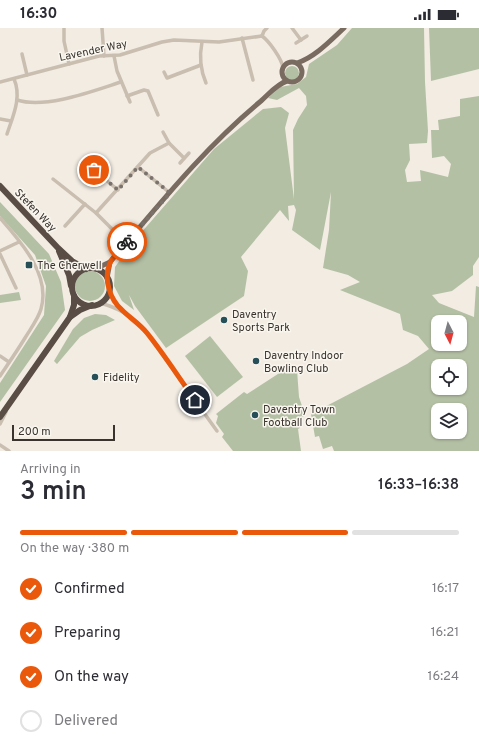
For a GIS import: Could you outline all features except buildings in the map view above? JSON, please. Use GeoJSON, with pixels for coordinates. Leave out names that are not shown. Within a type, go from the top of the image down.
{"type":"FeatureCollection","features":[{"type":"Feature","properties":{"kind":"highway","name":"Stefen Way"},"geometry":{"type":"LineString","coordinates":[[0,186],[58,248],[72,261],[86,269]]}},
{"type":"Feature","properties":{"kind":"highway"},"geometry":{"type":"LineString","coordinates":[[0,417],[70,317],[74,305],[74,296],[69,275],[58,248]]}},
{"type":"Feature","properties":{"kind":"highway"},"geometry":{"type":"LineString","coordinates":[[70,317],[80,310],[100,303],[105,299],[109,291],[109,283],[102,272],[95,269],[86,269],[81,271],[75,277],[72,288]]}},
{"type":"Feature","properties":{"kind":"highway"},"geometry":{"type":"LineString","coordinates":[[74,296],[81,303],[92,306]]}},
{"type":"Feature","properties":{"kind":"main road"},"geometry":{"type":"LineString","coordinates":[[279,84],[283,76],[283,64],[292,62],[297,63],[306,59],[344,28]]}},
{"type":"Feature","properties":{"kind":"main road"},"geometry":{"type":"LineString","coordinates":[[95,269],[110,262],[200,158],[243,116],[279,84],[287,81],[294,82],[300,79],[302,68],[306,59]]}},
{"type":"Feature","properties":{"kind":"main road"},"geometry":{"type":"LineString","coordinates":[[297,63],[302,68]]}},
{"type":"Feature","properties":{"kind":"main road"},"geometry":{"type":"LineString","coordinates":[[283,76],[287,81]]}},
{"type":"Feature","properties":{"kind":"main road"},"geometry":{"type":"LineString","coordinates":[[107,278],[110,262]]}},
{"type":"Feature","properties":{"kind":"street"},"geometry":{"type":"LineString","coordinates":[[64,28],[64,40],[69,64]]}},
{"type":"Feature","properties":{"kind":"street"},"geometry":{"type":"LineString","coordinates":[[102,28],[104,56]]}},
{"type":"Feature","properties":{"kind":"street"},"geometry":{"type":"LineString","coordinates":[[267,28],[262,36],[267,40],[283,64]]}},
{"type":"Feature","properties":{"kind":"street"},"geometry":{"type":"LineString","coordinates":[[292,28],[301,40]]}},
{"type":"Feature","properties":{"kind":"street","name":"Lavender Way"},"geometry":{"type":"LineString","coordinates":[[0,82],[104,56],[114,56],[162,42],[174,40],[219,42],[262,36]]}},
{"type":"Feature","properties":{"kind":"street"},"geometry":{"type":"LineString","coordinates":[[296,44],[307,36]]}},
{"type":"Feature","properties":{"kind":"street"},"geometry":{"type":"LineString","coordinates":[[242,38],[253,77]]}},
{"type":"Feature","properties":{"kind":"street"},"geometry":{"type":"LineString","coordinates":[[202,42],[200,55],[206,83]]}},
{"type":"Feature","properties":{"kind":"street"},"geometry":{"type":"LineString","coordinates":[[22,54],[27,75]]}},
{"type":"Feature","properties":{"kind":"street"},"geometry":{"type":"LineString","coordinates":[[114,56],[117,71],[130,102]]}},
{"type":"Feature","properties":{"kind":"street"},"geometry":{"type":"LineString","coordinates":[[164,72],[167,78],[201,65]]}},
{"type":"Feature","properties":{"kind":"street"},"geometry":{"type":"LineString","coordinates":[[8,134],[17,100],[18,90],[14,79]]}},
{"type":"Feature","properties":{"kind":"street"},"geometry":{"type":"LineString","coordinates":[[17,100],[30,103],[54,100],[82,94],[121,82]]}},
{"type":"Feature","properties":{"kind":"street"},"geometry":{"type":"LineString","coordinates":[[127,96],[144,90],[148,91],[158,115]]}},
{"type":"Feature","properties":{"kind":"street"},"geometry":{"type":"LineString","coordinates":[[0,119],[11,121]]}},
{"type":"Feature","properties":{"kind":"street"},"geometry":{"type":"LineString","coordinates":[[163,132],[169,143],[184,158]]}},
{"type":"Feature","properties":{"kind":"street"},"geometry":{"type":"LineString","coordinates":[[96,213],[150,153],[169,143]]}},
{"type":"Feature","properties":{"kind":"street"},"geometry":{"type":"LineString","coordinates":[[180,163],[189,153]]}},
{"type":"Feature","properties":{"kind":"street"},"geometry":{"type":"LineString","coordinates":[[84,166],[99,160]]}},
{"type":"Feature","properties":{"kind":"street"},"geometry":{"type":"LineString","coordinates":[[92,163],[94,170],[118,190]]}},
{"type":"Feature","properties":{"kind":"street"},"geometry":{"type":"LineString","coordinates":[[138,167],[170,193]]}},
{"type":"Feature","properties":{"kind":"street"},"geometry":{"type":"LineString","coordinates":[[53,179],[96,213],[117,234]]}},
{"type":"Feature","properties":{"kind":"street"},"geometry":{"type":"LineString","coordinates":[[65,226],[85,204]]}},
{"type":"Feature","properties":{"kind":"street"},"geometry":{"type":"LineString","coordinates":[[0,218],[33,261],[39,272],[43,287],[43,300],[37,319],[0,376]]}},
{"type":"Feature","properties":{"kind":"street"},"geometry":{"type":"LineString","coordinates":[[112,241],[122,228]]}},
{"type":"Feature","properties":{"kind":"street"},"geometry":{"type":"LineString","coordinates":[[0,251],[19,242]]}},
{"type":"Feature","properties":{"kind":"street"},"geometry":{"type":"LineString","coordinates":[[0,254],[16,288]]}},
{"type":"Feature","properties":{"kind":"street"},"geometry":{"type":"LineString","coordinates":[[109,291],[121,310]]}},
{"type":"Feature","properties":{"kind":"street"},"geometry":{"type":"LineString","coordinates":[[100,303],[121,310],[135,320],[146,332],[217,431]]}},
{"type":"Feature","properties":{"kind":"street"},"geometry":{"type":"LineString","coordinates":[[0,356],[9,362]]}},
{"type":"Feature","properties":{"kind":"street"},"geometry":{"type":"LineString","coordinates":[[0,424],[7,407]]}},
{"type":"Feature","properties":{"kind":"street"},"geometry":{"type":"LineString","coordinates":[[0,445],[9,451]]}},
{"type":"Feature","properties":{"kind":"green space"},"geometry":{"type":"Polygon","coordinates":[[[352,28],[424,28],[428,131],[427,143],[409,144],[410,160],[405,170],[407,182],[421,181],[420,170],[448,177],[451,164],[444,156],[432,158],[431,130],[439,130],[438,120],[460,116],[460,99],[479,96],[479,257],[473,266],[473,275],[452,291],[432,295],[439,303],[474,317],[476,286],[479,287],[479,451],[334,451],[332,446],[323,449],[319,436],[315,437],[311,414],[407,364],[429,349],[418,336],[403,330],[400,314],[340,290],[360,282],[348,275],[323,268],[329,230],[331,192],[320,250],[292,230],[296,210],[294,205],[288,206],[289,221],[280,210],[241,257],[248,271],[244,296],[166,348],[135,306],[129,295],[134,310],[122,301],[114,286],[115,267],[133,242],[214,149],[263,109],[281,107],[289,113],[285,128],[294,199],[293,130],[307,105],[306,96],[299,88],[277,100],[268,98],[280,87],[297,84],[306,77],[309,64],[337,45],[352,28]]]}},
{"type":"Feature","properties":{"kind":"green space"},"geometry":{"type":"Polygon","coordinates":[[[429,28],[479,28],[479,69],[431,81],[429,28]]]}},
{"type":"Feature","properties":{"kind":"green space"},"geometry":{"type":"Polygon","coordinates":[[[292,66],[297,68],[299,73],[297,78],[292,80],[287,78],[285,73],[287,68],[292,66]]]}},
{"type":"Feature","properties":{"kind":"green space"},"geometry":{"type":"Polygon","coordinates":[[[0,202],[49,254],[61,282],[65,310],[0,402],[0,383],[44,315],[46,286],[35,255],[0,216],[0,202]]]}},
{"type":"Feature","properties":{"kind":"green space"},"geometry":{"type":"Polygon","coordinates":[[[90,271],[101,275],[105,286],[101,297],[90,301],[79,297],[75,286],[79,275],[90,271]]]}},
{"type":"Feature","properties":{"kind":"green space"},"geometry":{"type":"Polygon","coordinates":[[[19,292],[21,300],[0,303],[0,295],[19,292]]]}},
{"type":"Feature","properties":{"kind":"green space"},"geometry":{"type":"Polygon","coordinates":[[[95,314],[106,315],[115,320],[80,337],[57,364],[54,361],[73,329],[84,318],[95,314]]]}},
{"type":"Feature","properties":{"kind":"green space"},"geometry":{"type":"Polygon","coordinates":[[[210,336],[243,377],[217,397],[185,356],[210,336]]]}},
{"type":"Feature","properties":{"kind":"green space","name":"Daventry Town Football Club"},"geometry":{"type":"Polygon","coordinates":[[[297,370],[299,397],[305,415],[299,421],[300,428],[298,429],[301,451],[233,451],[222,437],[224,434],[216,423],[218,416],[216,414],[244,392],[247,394],[281,372],[297,370]]]}},
{"type":"Feature","properties":{"kind":"way so far"},"geometry":{"type":"LineString","coordinates":[[94,170],[118,190],[138,167],[170,193],[127,242]]}},
{"type":"Feature","properties":{"kind":"place","name":"The Cherwell"},"geometry":{"type":"Point","coordinates":[29,265]}},
{"type":"Feature","properties":{"kind":"place","name":"Daventry Sports Park"},"geometry":{"type":"Point","coordinates":[224,320]}},
{"type":"Feature","properties":{"kind":"place","name":"Daventry Indoor Bowling Club"},"geometry":{"type":"Point","coordinates":[256,361]}},
{"type":"Feature","properties":{"kind":"place","name":"Fidelity"},"geometry":{"type":"Point","coordinates":[95,377]}},
{"type":"Feature","properties":{"kind":"place","name":"Daventry Town Football Club"},"geometry":{"type":"Point","coordinates":[255,415]}},
{"type":"Feature","properties":{"kind":"route"},"geometry":{"type":"LineString","coordinates":[[127,242],[110,262],[107,278],[109,283],[109,291],[121,310],[135,320],[146,332],[195,400]]}}]}
